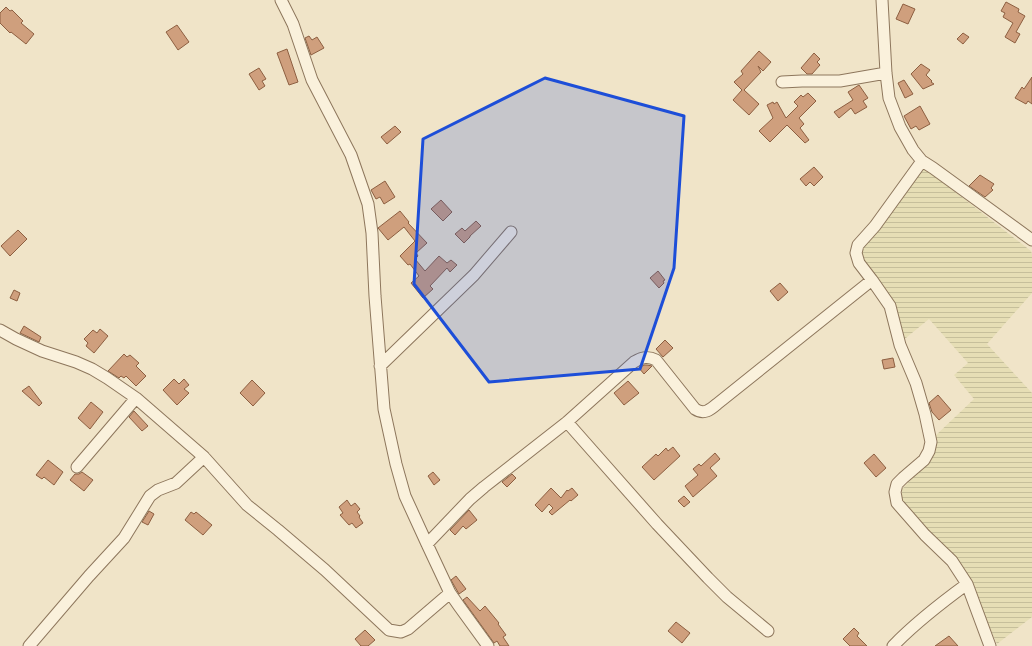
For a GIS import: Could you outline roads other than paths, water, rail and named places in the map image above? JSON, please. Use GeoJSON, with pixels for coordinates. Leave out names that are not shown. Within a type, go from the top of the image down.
{"type":"FeatureCollection","features":[{"type":"Feature","properties":{"kind":"street"},"geometry":{"type":"LineString","coordinates":[[281,0],[293,24],[312,80],[351,155],[368,204],[372,233],[375,296],[384,409],[396,464],[405,496],[450,593],[488,646]]}},
{"type":"Feature","properties":{"kind":"street"},"geometry":{"type":"LineString","coordinates":[[882,0],[886,73],[889,98],[900,127],[913,150],[922,161],[1032,240]]}},
{"type":"Feature","properties":{"kind":"street"},"geometry":{"type":"LineString","coordinates":[[782,82],[840,80],[886,73]]}},
{"type":"Feature","properties":{"kind":"street"},"geometry":{"type":"LineString","coordinates":[[922,161],[875,226],[858,245],[856,253],[859,263],[890,306],[900,345],[916,383],[931,442],[929,451],[924,460],[897,484],[895,492],[897,504],[952,562],[967,584],[990,646]]}},
{"type":"Feature","properties":{"kind":"street"},"geometry":{"type":"LineString","coordinates":[[380,366],[474,275],[511,232]]}},
{"type":"Feature","properties":{"kind":"street"},"geometry":{"type":"LineString","coordinates":[[427,544],[470,499],[567,422],[634,362],[646,357],[656,360],[695,409],[699,412],[704,412],[711,409],[872,280]]}},
{"type":"Feature","properties":{"kind":"street"},"geometry":{"type":"LineString","coordinates":[[0,330],[35,348],[92,369],[136,398],[204,457],[248,505],[325,570],[389,630],[401,632],[408,629],[450,593]]}},
{"type":"Feature","properties":{"kind":"street"},"geometry":{"type":"LineString","coordinates":[[77,467],[136,398]]}},
{"type":"Feature","properties":{"kind":"street"},"geometry":{"type":"LineString","coordinates":[[567,422],[657,524],[703,573],[727,597],[768,630]]}},
{"type":"Feature","properties":{"kind":"street"},"geometry":{"type":"LineString","coordinates":[[29,646],[88,576],[124,538],[150,496],[158,490],[176,483],[204,457]]}},
{"type":"Feature","properties":{"kind":"street"},"geometry":{"type":"LineString","coordinates":[[893,646],[908,630],[936,606],[967,584]]}}]}
